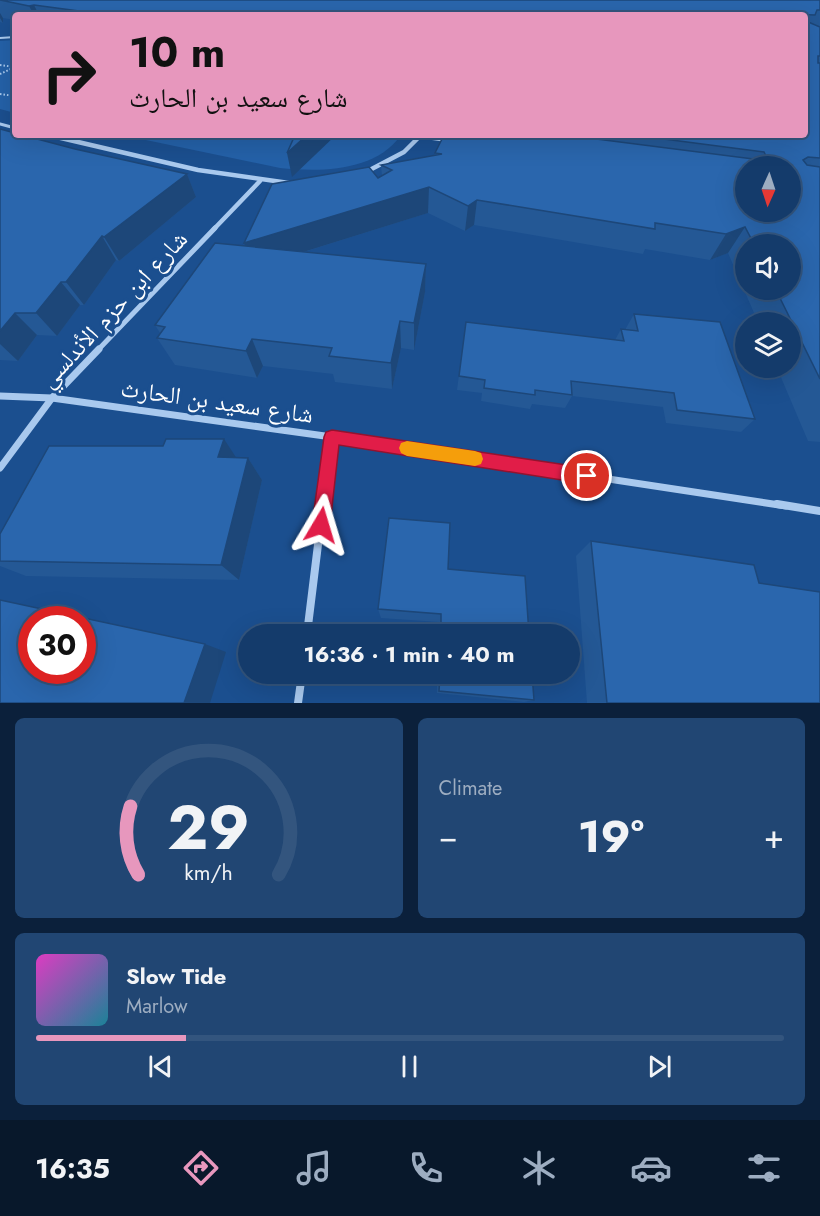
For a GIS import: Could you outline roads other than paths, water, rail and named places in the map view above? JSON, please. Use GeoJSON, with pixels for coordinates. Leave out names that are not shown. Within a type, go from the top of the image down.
{"type":"FeatureCollection","features":[{"type":"Feature","properties":{"kind":"street"},"geometry":{"type":"LineString","coordinates":[[62,138],[260,181],[293,183]]}},
{"type":"Feature","properties":{"kind":"street"},"geometry":{"type":"LineString","coordinates":[[357,174],[391,160],[418,138]]}},
{"type":"Feature","properties":{"kind":"street"},"geometry":{"type":"LineString","coordinates":[[434,138],[455,141]]}},
{"type":"Feature","properties":{"kind":"street","name":"شارع ابن حزم الأندلسي"},"geometry":{"type":"LineString","coordinates":[[0,468],[52,398],[260,181]]}},
{"type":"Feature","properties":{"kind":"street","name":"شارع سعيد بن الحارث"},"geometry":{"type":"LineString","coordinates":[[0,396],[52,398],[332,437],[820,511]]}},
{"type":"Feature","properties":{"kind":"street"},"geometry":{"type":"LineString","coordinates":[[308,624],[332,437]]}},
{"type":"Feature","properties":{"kind":"street"},"geometry":{"type":"LineString","coordinates":[[298,703],[301,684]]}}]}
